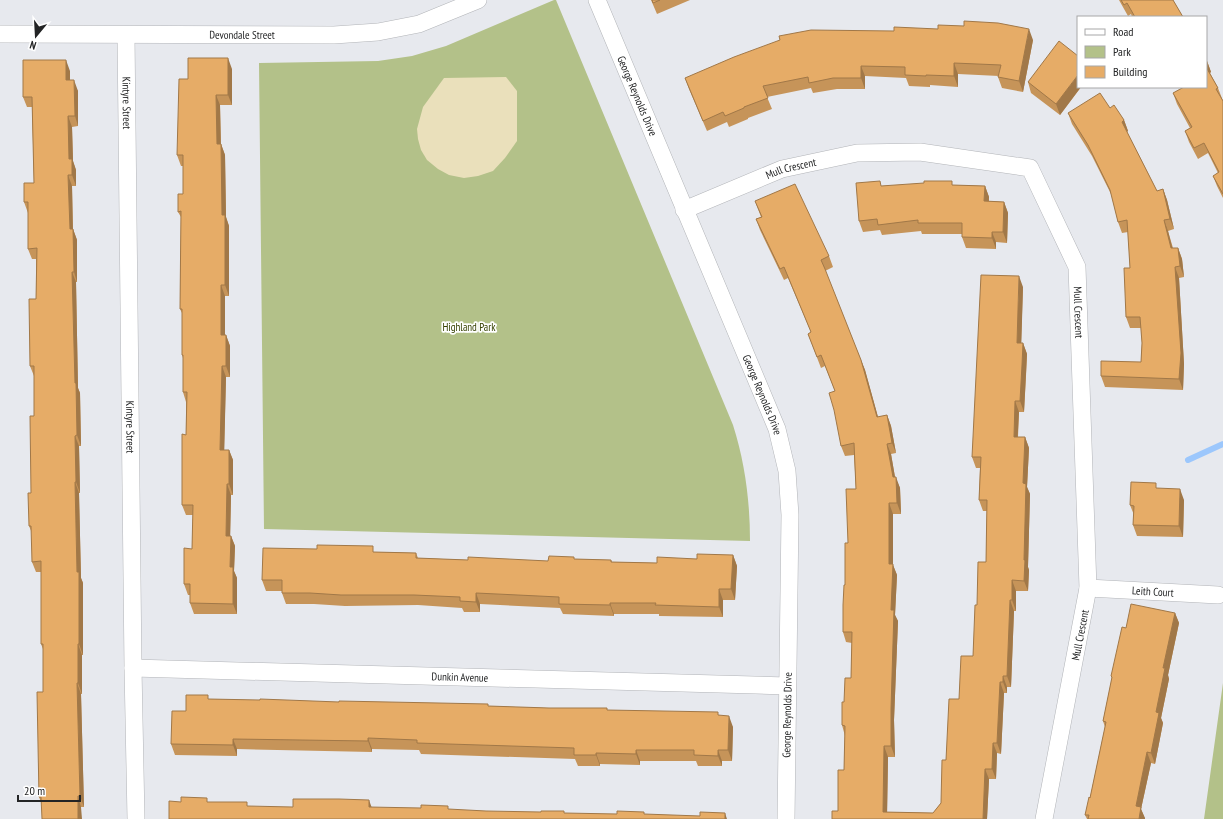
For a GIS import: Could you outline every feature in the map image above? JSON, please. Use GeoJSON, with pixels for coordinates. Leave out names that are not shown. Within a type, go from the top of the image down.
{"type":"FeatureCollection","features":[{"type":"Feature","properties":{"kind":"street","name":"Devondale Street"},"geometry":{"type":"LineString","coordinates":[[0,34],[334,35],[378,32],[419,24],[478,0]]}},
{"type":"Feature","properties":{"kind":"street","name":"George Reynolds Drive"},"geometry":{"type":"LineString","coordinates":[[597,0],[777,429],[787,471],[790,515],[786,819]]}},
{"type":"Feature","properties":{"kind":"street","name":"Kintyre Street"},"geometry":{"type":"LineString","coordinates":[[126,35],[132,668],[136,819]]}},
{"type":"Feature","properties":{"kind":"street","name":"Mull Crescent"},"geometry":{"type":"LineString","coordinates":[[684,210],[782,169],[857,153],[920,152],[1030,168],[1077,267],[1088,588],[1044,819]]}},
{"type":"Feature","properties":{"kind":"street","name":"Leith Court"},"geometry":{"type":"LineString","coordinates":[[1088,588],[1218,594]]}},
{"type":"Feature","properties":{"kind":"street","name":"Dunkin Avenue"},"geometry":{"type":"LineString","coordinates":[[132,668],[787,686]]}},
{"type":"Feature","properties":{"kind":"green space","name":"Highland Park"},"geometry":{"type":"Polygon","coordinates":[[[556,0],[733,425],[741,454],[746,482],[750,541],[264,529],[259,63],[378,61],[412,56],[446,46],[556,0]]]}},
{"type":"Feature","properties":{"kind":"green space"},"geometry":{"type":"Polygon","coordinates":[[[1223,683],[1223,819],[1204,819],[1223,683]]]}},
{"type":"Feature","properties":{"kind":"sand"},"geometry":{"type":"Polygon","coordinates":[[[506,77],[517,91],[517,141],[505,158],[493,171],[478,176],[464,178],[449,175],[438,169],[427,160],[421,150],[417,129],[423,107],[444,78],[506,77]]]}},
{"type":"Feature","properties":{"kind":"building"},"geometry":{"type":"Polygon","coordinates":[[[652,0],[660,0],[653,3],[652,0]]]}},
{"type":"Feature","properties":{"kind":"building"},"geometry":{"type":"Polygon","coordinates":[[[1121,0],[1173,0],[1182,16],[1134,16],[1127,3],[1124,5],[1121,0]]]}},
{"type":"Feature","properties":{"kind":"building"},"geometry":{"type":"Polygon","coordinates":[[[964,21],[998,23],[1029,29],[1019,81],[998,77],[1001,65],[954,63],[954,76],[905,75],[905,67],[861,66],[861,78],[833,78],[809,83],[808,77],[763,86],[768,98],[725,116],[723,112],[703,121],[685,78],[734,57],[780,40],[779,36],[811,30],[894,31],[894,27],[938,29],[938,25],[964,26],[964,21]]]}},
{"type":"Feature","properties":{"kind":"building"},"geometry":{"type":"Polygon","coordinates":[[[1059,41],[1077,55],[1077,76],[1056,104],[1028,82],[1059,41]]]}},
{"type":"Feature","properties":{"kind":"building"},"geometry":{"type":"Polygon","coordinates":[[[188,58],[228,58],[228,95],[216,95],[217,144],[221,144],[222,215],[225,215],[225,285],[221,285],[221,335],[226,335],[226,366],[222,366],[220,450],[229,450],[226,536],[231,536],[230,567],[233,567],[233,604],[190,603],[190,584],[184,584],[184,548],[192,549],[193,505],[182,505],[182,434],[186,435],[187,392],[183,392],[182,309],[180,309],[181,211],[178,212],[178,194],[183,194],[183,155],[177,155],[179,79],[188,79],[188,58]]]}},
{"type":"Feature","properties":{"kind":"building"},"geometry":{"type":"Polygon","coordinates":[[[23,60],[66,60],[66,80],[74,80],[75,116],[68,116],[69,159],[72,159],[72,175],[68,175],[70,229],[73,229],[74,272],[72,272],[77,435],[75,436],[75,482],[77,572],[79,572],[79,644],[77,683],[80,796],[78,796],[78,819],[42,819],[41,797],[39,797],[37,692],[43,692],[43,644],[41,644],[41,561],[32,562],[28,493],[31,493],[30,416],[34,416],[34,366],[30,366],[29,299],[36,299],[37,248],[28,249],[28,202],[24,202],[24,183],[34,183],[32,97],[23,97],[23,60]]]}},
{"type":"Feature","properties":{"kind":"building"},"geometry":{"type":"Polygon","coordinates":[[[1207,69],[1218,88],[1216,89],[1223,101],[1223,194],[1213,176],[1219,172],[1204,143],[1194,148],[1185,131],[1192,127],[1173,93],[1182,88],[1207,88],[1207,69]]]}},
{"type":"Feature","properties":{"kind":"building"},"geometry":{"type":"Polygon","coordinates":[[[1100,93],[1110,108],[1114,105],[1124,120],[1122,122],[1157,191],[1163,189],[1170,219],[1164,220],[1171,248],[1178,248],[1180,266],[1175,267],[1181,353],[1179,379],[1101,376],[1101,361],[1141,362],[1142,343],[1140,317],[1126,317],[1124,268],[1130,268],[1127,220],[1118,222],[1110,190],[1088,145],[1068,113],[1100,93]]]}},
{"type":"Feature","properties":{"kind":"building"},"geometry":{"type":"Polygon","coordinates":[[[880,181],[881,186],[924,183],[924,181],[952,181],[952,185],[985,186],[984,201],[1004,202],[1003,232],[992,232],[992,238],[962,237],[962,223],[918,223],[918,220],[878,225],[877,219],[859,221],[856,183],[880,181]]]}},
{"type":"Feature","properties":{"kind":"building"},"geometry":{"type":"Polygon","coordinates":[[[795,184],[829,256],[821,260],[861,360],[877,417],[887,415],[892,443],[887,444],[893,477],[896,477],[897,503],[889,503],[889,564],[893,564],[891,610],[894,610],[891,746],[884,746],[883,812],[933,813],[941,803],[942,760],[946,760],[949,699],[959,699],[961,656],[973,656],[975,605],[977,605],[978,562],[986,562],[987,500],[979,500],[981,457],[972,457],[981,275],[1019,276],[1017,343],[1023,343],[1020,401],[1015,401],[1014,437],[1025,437],[1023,483],[1026,484],[1024,581],[1012,580],[1007,676],[1003,676],[1003,682],[1000,682],[997,743],[993,743],[992,769],[985,769],[983,819],[832,819],[832,811],[838,811],[838,770],[844,770],[845,726],[842,725],[842,702],[844,702],[845,678],[851,678],[852,632],[843,632],[843,605],[845,585],[845,543],[848,543],[846,489],[856,489],[854,443],[841,446],[829,393],[835,391],[821,355],[817,357],[808,334],[811,332],[784,267],[780,269],[756,219],[762,217],[755,201],[795,184]]]}},
{"type":"Feature","properties":{"kind":"building"},"geometry":{"type":"Polygon","coordinates":[[[1131,482],[1156,483],[1156,488],[1180,489],[1179,526],[1133,525],[1134,506],[1130,505],[1131,482]]]}},
{"type":"Feature","properties":{"kind":"building"},"geometry":{"type":"Polygon","coordinates":[[[317,545],[373,546],[373,552],[416,553],[416,558],[468,560],[468,557],[548,561],[549,556],[574,557],[574,559],[611,560],[611,562],[657,563],[657,557],[697,559],[697,554],[733,555],[731,589],[719,589],[719,607],[655,605],[656,603],[610,603],[610,605],[559,604],[559,597],[476,593],[476,602],[460,601],[460,597],[282,593],[282,580],[262,580],[263,548],[317,549],[317,545]]]}},
{"type":"Feature","properties":{"kind":"building"},"geometry":{"type":"Polygon","coordinates":[[[1131,604],[1175,613],[1163,668],[1165,668],[1156,712],[1159,713],[1151,753],[1147,752],[1136,806],[1141,807],[1139,819],[1088,819],[1089,815],[1085,815],[1106,722],[1103,721],[1111,676],[1122,627],[1126,628],[1131,604]]]}},
{"type":"Feature","properties":{"kind":"building"},"geometry":{"type":"Polygon","coordinates":[[[186,695],[208,695],[208,699],[488,704],[488,706],[718,712],[718,715],[729,716],[728,750],[718,750],[718,756],[694,755],[694,750],[636,750],[636,754],[596,753],[596,755],[574,755],[574,748],[417,743],[417,740],[368,738],[368,741],[233,739],[233,745],[171,744],[172,711],[186,711],[186,695]]]}},
{"type":"Feature","properties":{"kind":"building"},"geometry":{"type":"Polygon","coordinates":[[[181,797],[207,798],[207,802],[247,802],[247,806],[293,807],[293,799],[339,799],[369,800],[369,807],[421,808],[421,805],[448,806],[448,809],[486,811],[564,811],[564,813],[617,814],[617,811],[644,812],[644,814],[700,816],[700,812],[725,813],[725,819],[169,819],[169,801],[181,802],[181,797]]]}},
{"type":"Feature","properties":{"kind":"waterway"},"geometry":{"type":"LineString","coordinates":[[1188,460],[1223,444]]}}]}
